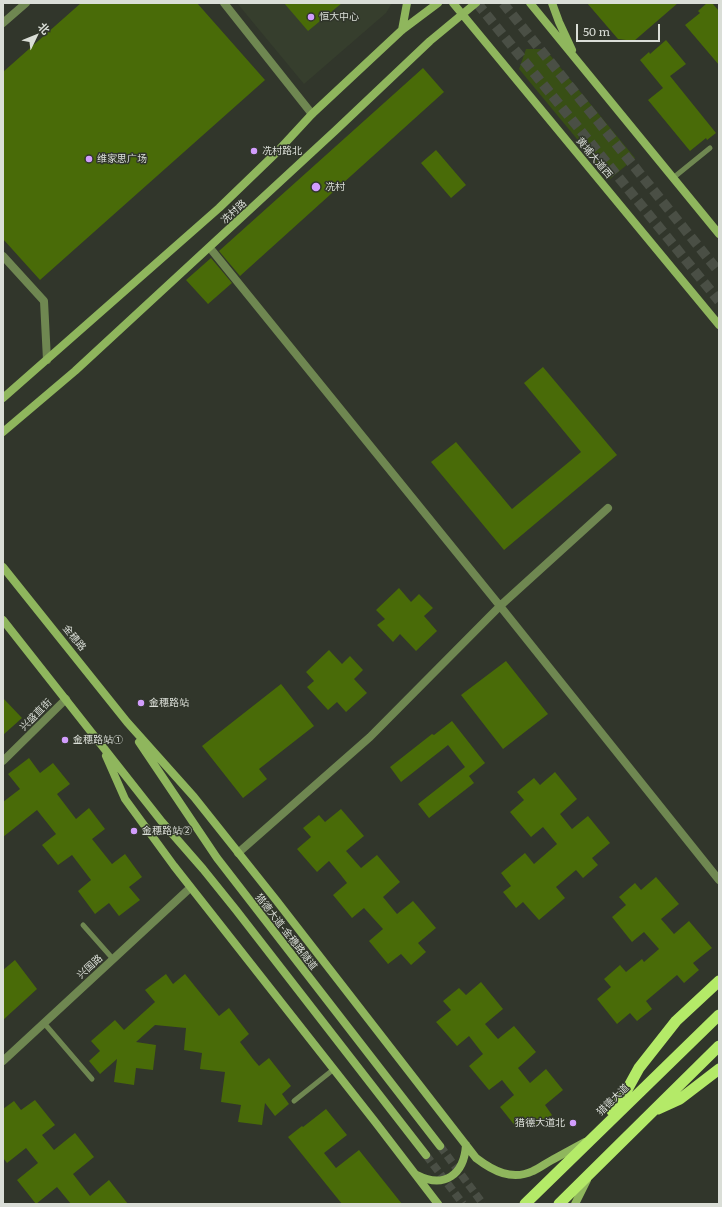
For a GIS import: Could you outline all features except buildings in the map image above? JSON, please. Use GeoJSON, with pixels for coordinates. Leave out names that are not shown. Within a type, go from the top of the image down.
{"type":"FeatureCollection","features":[{"type":"Feature","properties":{"kind":"highway"},"geometry":{"type":"LineString","coordinates":[[591,1139],[615,1107],[639,1068],[658,1043],[676,1021],[719,981]]}},
{"type":"Feature","properties":{"kind":"highway","name":"猎德大道"},"geometry":{"type":"LineString","coordinates":[[525,1204],[719,1014]]}},
{"type":"Feature","properties":{"kind":"highway"},"geometry":{"type":"LineString","coordinates":[[559,1204],[719,1046]]}},
{"type":"Feature","properties":{"kind":"highway"},"geometry":{"type":"LineString","coordinates":[[651,1113],[680,1099],[718,1071]]}},
{"type":"Feature","properties":{"kind":"main road"},"geometry":{"type":"LineString","coordinates":[[402,30],[407,3]]}},
{"type":"Feature","properties":{"kind":"main road","name":"冼村路"},"geometry":{"type":"LineString","coordinates":[[3,398],[219,208],[276,153],[312,114],[402,30],[438,3]]}},
{"type":"Feature","properties":{"kind":"main road","name":"黄埔大道西"},"geometry":{"type":"LineString","coordinates":[[453,3],[719,325]]}},
{"type":"Feature","properties":{"kind":"main road","name":"冼村路"},"geometry":{"type":"LineString","coordinates":[[3,432],[75,371],[210,248],[430,41],[476,3]]}},
{"type":"Feature","properties":{"kind":"main road"},"geometry":{"type":"LineString","coordinates":[[530,3],[719,234]]}},
{"type":"Feature","properties":{"kind":"main road"},"geometry":{"type":"LineString","coordinates":[[552,3],[559,22],[579,64]]}},
{"type":"Feature","properties":{"kind":"main road","name":"金穗路"},"geometry":{"type":"LineString","coordinates":[[3,567],[127,722]]}},
{"type":"Feature","properties":{"kind":"main road"},"geometry":{"type":"LineString","coordinates":[[3,620],[162,822],[223,894],[426,1155]]}},
{"type":"Feature","properties":{"kind":"main road"},"geometry":{"type":"LineString","coordinates":[[127,722],[194,797],[281,906],[476,1158],[497,1172],[510,1175],[521,1175],[533,1171],[591,1139]]}},
{"type":"Feature","properties":{"kind":"main road","name":"猎德大道-金穗路隧道"},"geometry":{"type":"LineString","coordinates":[[127,722],[162,778],[217,858],[440,1146]]}},
{"type":"Feature","properties":{"kind":"main road"},"geometry":{"type":"LineString","coordinates":[[101,744],[125,799],[190,888],[334,1069],[438,1204]]}},
{"type":"Feature","properties":{"kind":"main road"},"geometry":{"type":"LineString","coordinates":[[416,1175],[425,1180],[433,1181],[441,1181],[450,1178],[456,1173],[462,1164],[466,1145]]}},
{"type":"Feature","properties":{"kind":"main road"},"geometry":{"type":"LineString","coordinates":[[575,1204],[592,1171]]}},
{"type":"Feature","properties":{"kind":"street"},"geometry":{"type":"LineString","coordinates":[[3,23],[25,3]]}},
{"type":"Feature","properties":{"kind":"street"},"geometry":{"type":"LineString","coordinates":[[224,3],[312,114]]}},
{"type":"Feature","properties":{"kind":"street"},"geometry":{"type":"LineString","coordinates":[[210,248],[500,606],[719,880]]}},
{"type":"Feature","properties":{"kind":"street"},"geometry":{"type":"LineString","coordinates":[[3,256],[44,301],[48,360]]}},
{"type":"Feature","properties":{"kind":"street"},"geometry":{"type":"LineString","coordinates":[[238,853],[370,737],[500,606],[608,508]]}},
{"type":"Feature","properties":{"kind":"street","name":"兴盛直街"},"geometry":{"type":"LineString","coordinates":[[3,761],[66,699]]}},
{"type":"Feature","properties":{"kind":"street","name":"兴国路"},"geometry":{"type":"LineString","coordinates":[[3,1061],[190,888]]}},
{"type":"Feature","properties":{"kind":"lane"},"geometry":{"type":"LineString","coordinates":[[673,178],[710,148]]}},
{"type":"Feature","properties":{"kind":"lane"},"geometry":{"type":"LineString","coordinates":[[83,925],[113,959]]}},
{"type":"Feature","properties":{"kind":"lane"},"geometry":{"type":"LineString","coordinates":[[44,1023],[92,1078]]}},
{"type":"Feature","properties":{"kind":"lane"},"geometry":{"type":"LineString","coordinates":[[294,1101],[334,1069]]}},
{"type":"Feature","properties":{"kind":"shaded area"},"geometry":{"type":"Polygon","coordinates":[[[237,3],[392,3],[386,13],[304,84],[237,3]]]}},
{"type":"Feature","properties":{"kind":"green space"},"geometry":{"type":"Polygon","coordinates":[[[526,49],[545,49],[635,158],[610,179],[519,69],[526,49]]]}},
{"type":"Feature","properties":{"kind":"tunnel"},"geometry":{"type":"LineString","coordinates":[[477,3],[719,301]]}},
{"type":"Feature","properties":{"kind":"tunnel"},"geometry":{"type":"LineString","coordinates":[[503,3],[719,272]]}},
{"type":"Feature","properties":{"kind":"tunnel"},"geometry":{"type":"LineString","coordinates":[[440,1146],[483,1204]]}},
{"type":"Feature","properties":{"kind":"tunnel"},"geometry":{"type":"LineString","coordinates":[[426,1155],[463,1204]]}},
{"type":"Feature","properties":{"kind":"place","name":"恒大中心"},"geometry":{"type":"Point","coordinates":[311,17]}},
{"type":"Feature","properties":{"kind":"place","name":"冼村路北"},"geometry":{"type":"Point","coordinates":[254,151]}},
{"type":"Feature","properties":{"kind":"place","name":"维家思广场"},"geometry":{"type":"Point","coordinates":[89,159]}},
{"type":"Feature","properties":{"kind":"place","name":"冼村"},"geometry":{"type":"Point","coordinates":[316,187]}},
{"type":"Feature","properties":{"kind":"place","name":"金穗路站"},"geometry":{"type":"Point","coordinates":[141,703]}},
{"type":"Feature","properties":{"kind":"place","name":"金穗路站①"},"geometry":{"type":"Point","coordinates":[65,740]}},
{"type":"Feature","properties":{"kind":"place","name":"金穗路站②"},"geometry":{"type":"Point","coordinates":[134,831]}},
{"type":"Feature","properties":{"kind":"place","name":"猎德大道北"},"geometry":{"type":"Point","coordinates":[573,1123]}}]}
